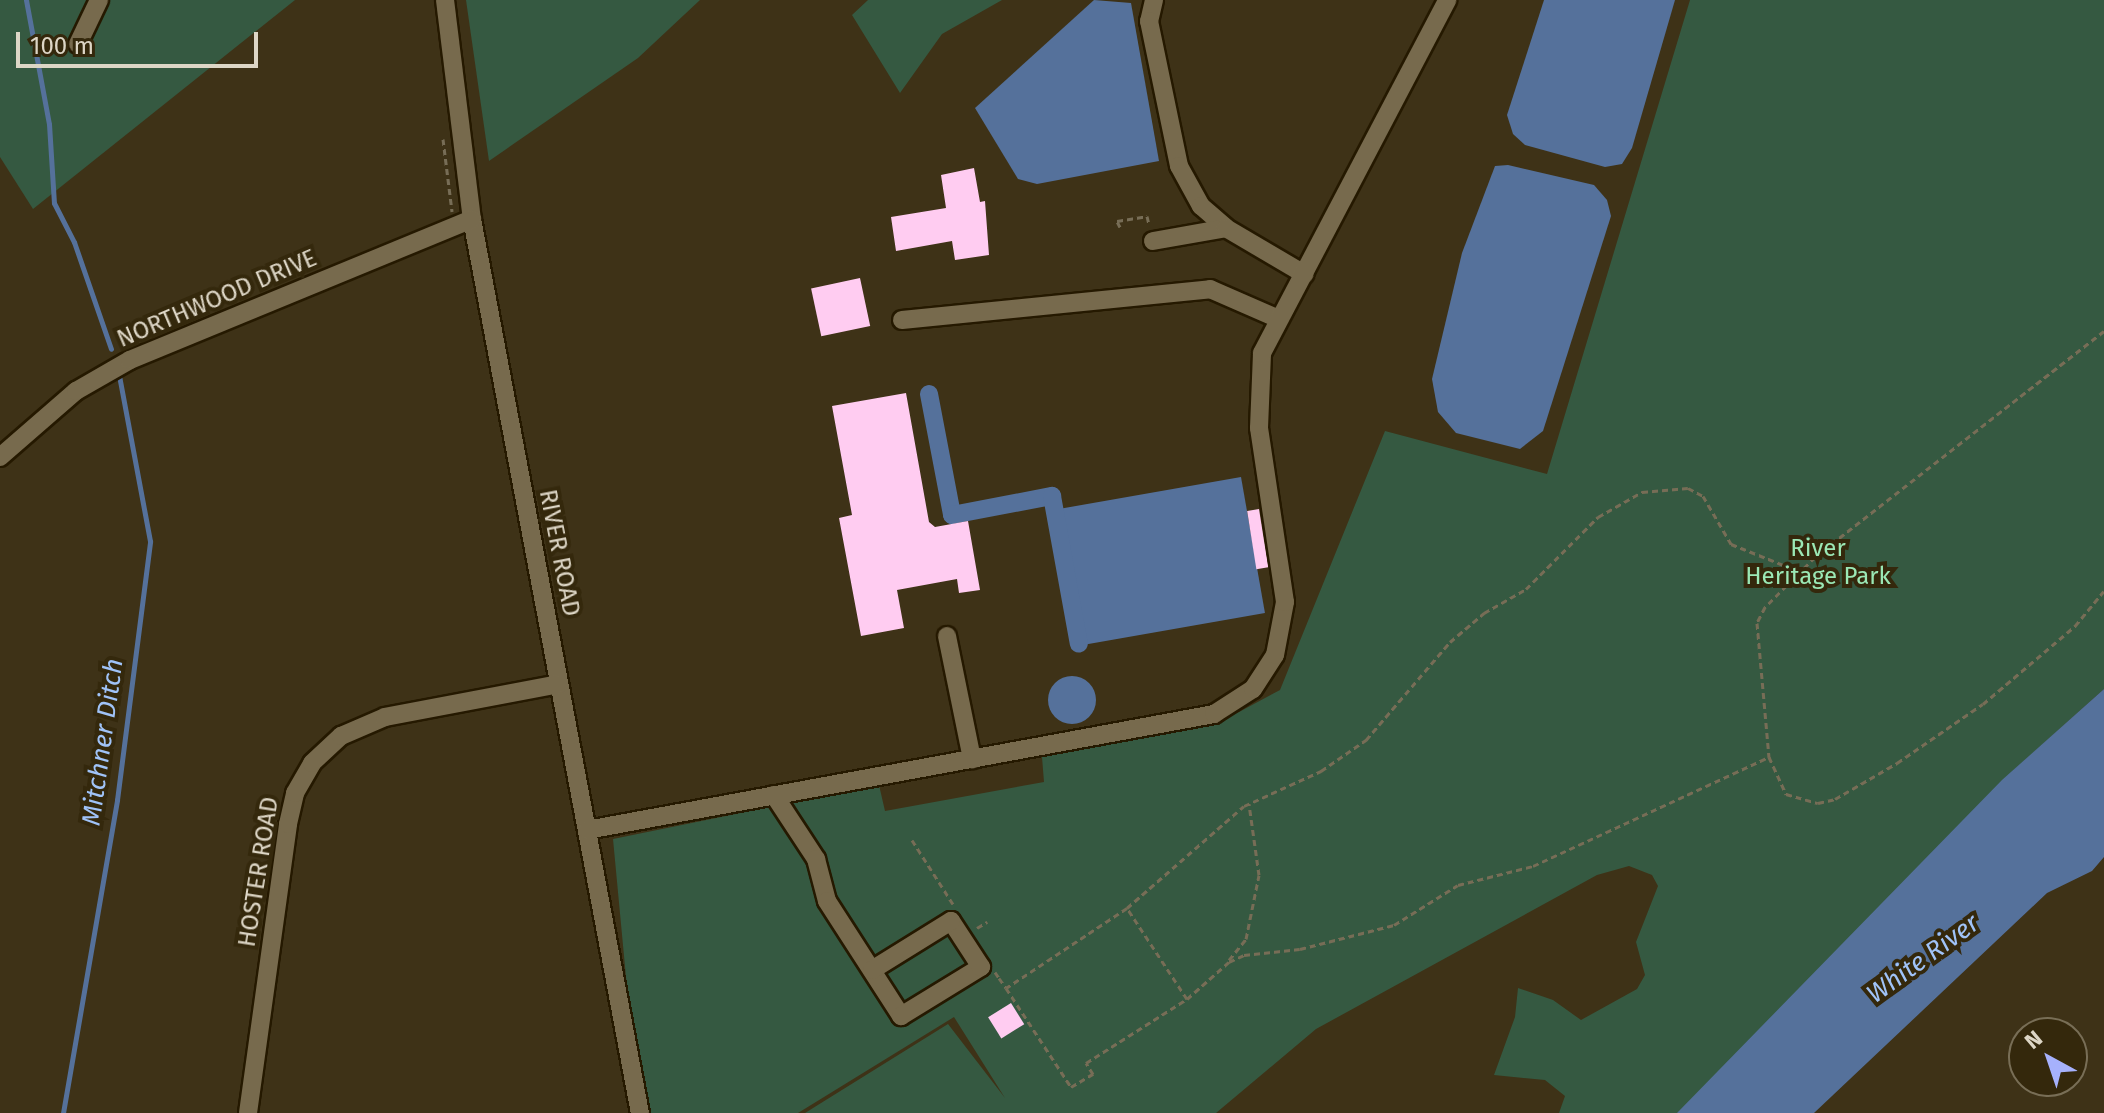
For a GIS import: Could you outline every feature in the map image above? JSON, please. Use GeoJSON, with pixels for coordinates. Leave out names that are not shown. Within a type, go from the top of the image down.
{"type":"FeatureCollection","features":[{"type":"Feature","properties":{"kind":"street"},"geometry":{"type":"LineString","coordinates":[[78,44],[99,0]]}},
{"type":"Feature","properties":{"kind":"street","name":"RIVER ROAD"},"geometry":{"type":"LineString","coordinates":[[445,0],[472,219],[640,1113]]}},
{"type":"Feature","properties":{"kind":"street"},"geometry":{"type":"LineString","coordinates":[[1154,0],[1149,21],[1179,166],[1201,206],[1226,228],[1304,274]]}},
{"type":"Feature","properties":{"kind":"street"},"geometry":{"type":"LineString","coordinates":[[587,830],[1214,714],[1262,679],[1280,641],[1284,616],[1258,409],[1262,353],[1447,0]]}},
{"type":"Feature","properties":{"kind":"street","name":"NORTHWOOD DRIVE"},"geometry":{"type":"LineString","coordinates":[[0,457],[76,391],[130,360],[472,219]]}},
{"type":"Feature","properties":{"kind":"street"},"geometry":{"type":"LineString","coordinates":[[1153,241],[1226,228]]}},
{"type":"Feature","properties":{"kind":"street"},"geometry":{"type":"LineString","coordinates":[[902,320],[1210,289],[1279,319]]}},
{"type":"Feature","properties":{"kind":"street"},"geometry":{"type":"LineString","coordinates":[[947,636],[972,759]]}},
{"type":"Feature","properties":{"kind":"street","name":"HOSTER ROAD"},"geometry":{"type":"LineString","coordinates":[[248,1113],[288,824],[300,782],[312,763],[341,736],[385,717],[559,684]]}},
{"type":"Feature","properties":{"kind":"street"},"geometry":{"type":"LineString","coordinates":[[774,795],[816,859],[827,901],[901,1016],[981,967],[951,921],[872,970]]}},
{"type":"Feature","properties":{"kind":"path"},"geometry":{"type":"LineString","coordinates":[[1120,227],[1117,221],[1147,216],[1153,241]]}},
{"type":"Feature","properties":{"kind":"path"},"geometry":{"type":"LineString","coordinates":[[2104,331],[1798,571],[1757,623],[1769,757],[1786,794],[1818,803],[1835,799],[1983,704],[2075,626],[2104,591]]}},
{"type":"Feature","properties":{"kind":"path"},"geometry":{"type":"LineString","coordinates":[[1006,988],[1127,908],[1249,804],[1321,771],[1366,740],[1450,642],[1484,613],[1526,589],[1598,517],[1642,492],[1688,488],[1703,496],[1731,544],[1798,571]]}},
{"type":"Feature","properties":{"kind":"path"},"geometry":{"type":"LineString","coordinates":[[1227,963],[1244,955],[1300,949],[1394,925],[1458,885],[1533,866],[1769,757]]}},
{"type":"Feature","properties":{"kind":"path"},"geometry":{"type":"LineString","coordinates":[[991,965],[1071,1087],[1093,1074],[1086,1063],[1187,999],[1227,963],[1246,939],[1259,875],[1249,804]]}},
{"type":"Feature","properties":{"kind":"path"},"geometry":{"type":"LineString","coordinates":[[912,840],[955,908]]}},
{"type":"Feature","properties":{"kind":"path"},"geometry":{"type":"LineString","coordinates":[[1127,908],[1187,999]]}},
{"type":"Feature","properties":{"kind":"path"},"geometry":{"type":"LineString","coordinates":[[970,932],[987,922]]}},
{"type":"Feature","properties":{"kind":"green space"},"geometry":{"type":"Polygon","coordinates":[[[0,0],[295,0],[33,209],[0,157],[0,0]]]}},
{"type":"Feature","properties":{"kind":"green space"},"geometry":{"type":"Polygon","coordinates":[[[466,0],[700,0],[638,58],[489,161],[466,0]]]}},
{"type":"Feature","properties":{"kind":"green space"},"geometry":{"type":"Polygon","coordinates":[[[868,0],[1002,0],[942,34],[900,93],[852,15],[868,0]]]}},
{"type":"Feature","properties":{"kind":"green space","name":"River Heritage Park"},"geometry":{"type":"Polygon","coordinates":[[[1690,0],[2104,0],[2104,689],[2015,769],[1678,1113],[1559,1113],[1565,1096],[1545,1080],[1494,1075],[1515,1017],[1518,988],[1553,1000],[1581,1020],[1637,989],[1645,975],[1636,942],[1658,886],[1652,875],[1629,866],[1597,875],[1316,1029],[1216,1113],[805,1113],[948,1024],[1005,1098],[954,1017],[798,1113],[649,1113],[629,1009],[613,839],[879,785],[885,811],[1044,782],[1042,757],[1199,725],[1239,712],[1280,690],[1385,431],[1547,474],[1690,0]]]}},
{"type":"Feature","properties":{"kind":"water"},"geometry":{"type":"Polygon","coordinates":[[[1094,0],[1131,3],[1159,161],[1037,184],[1018,179],[975,108],[1094,0]]]}},
{"type":"Feature","properties":{"kind":"water"},"geometry":{"type":"Polygon","coordinates":[[[1544,0],[1675,0],[1632,148],[1622,164],[1605,167],[1525,145],[1513,134],[1507,115],[1544,0]]]}},
{"type":"Feature","properties":{"kind":"water"},"geometry":{"type":"Polygon","coordinates":[[[1508,165],[1594,185],[1607,200],[1611,216],[1543,431],[1520,449],[1456,433],[1438,412],[1432,379],[1462,253],[1495,166],[1508,165]]]}},
{"type":"Feature","properties":{"kind":"water"},"geometry":{"type":"Polygon","coordinates":[[[1241,477],[1265,613],[1083,645],[1059,509],[1241,477]]]}},
{"type":"Feature","properties":{"kind":"water"},"geometry":{"type":"Polygon","coordinates":[[[1072,676],[1089,683],[1096,700],[1089,717],[1072,724],[1055,717],[1048,700],[1055,683],[1072,676]]]}},
{"type":"Feature","properties":{"kind":"water","name":"White River"},"geometry":{"type":"Polygon","coordinates":[[[2104,689],[2104,857],[2092,871],[2047,893],[1814,1113],[1677,1113],[2002,780],[2104,689]]]}},
{"type":"Feature","properties":{"kind":"building"},"geometry":{"type":"Polygon","coordinates":[[[974,168],[980,202],[985,201],[989,255],[955,260],[952,241],[896,251],[891,217],[946,208],[941,175],[974,168]]]}},
{"type":"Feature","properties":{"kind":"building"},"geometry":{"type":"Polygon","coordinates":[[[860,278],[870,326],[821,336],[811,288],[860,278]]]}},
{"type":"Feature","properties":{"kind":"building"},"geometry":{"type":"Polygon","coordinates":[[[906,393],[929,522],[935,527],[968,521],[980,590],[959,593],[957,579],[897,590],[904,628],[861,636],[839,518],[852,515],[832,406],[906,393]]]}},
{"type":"Feature","properties":{"kind":"building"},"geometry":{"type":"Polygon","coordinates":[[[1259,509],[1268,567],[1256,569],[1247,511],[1259,509]]]}},
{"type":"Feature","properties":{"kind":"building"},"geometry":{"type":"Polygon","coordinates":[[[1011,1003],[1024,1024],[1001,1039],[988,1017],[1011,1003]]]}},
{"type":"Feature","properties":{"kind":"waterway","name":"Mitchner Ditch"},"geometry":{"type":"LineString","coordinates":[[26,0],[49,124],[54,203],[74,242],[111,349]]}},
{"type":"Feature","properties":{"kind":"waterway","name":"Mitchner Ditch"},"geometry":{"type":"LineString","coordinates":[[63,1113],[117,800],[150,541],[119,375]]}},
{"type":"Feature","properties":{"kind":"waterway"},"geometry":{"type":"LineString","coordinates":[[929,394],[952,515],[1052,496],[1079,644]]}}]}
